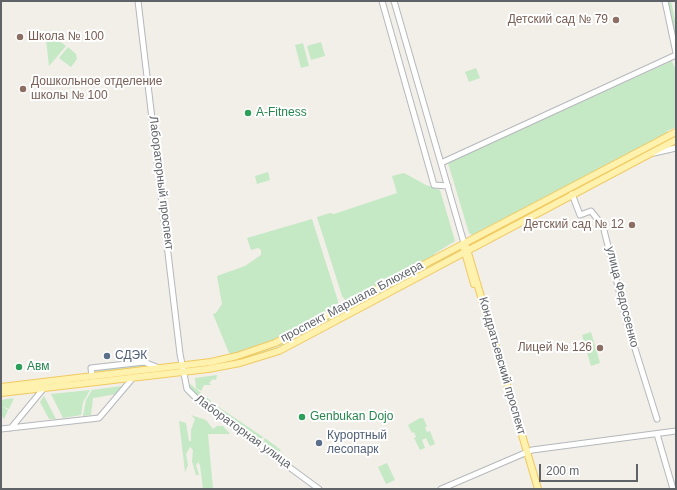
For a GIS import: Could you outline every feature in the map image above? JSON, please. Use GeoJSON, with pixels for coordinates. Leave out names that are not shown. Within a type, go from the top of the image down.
{"type":"FeatureCollection","features":[{"type":"Feature","properties":{"kind":"main road","name":"проспект Маршала Блюхера"},"geometry":{"type":"LineString","coordinates":[[1,393],[44,388],[232,357],[275,344],[676,132]]}},
{"type":"Feature","properties":{"kind":"main road","name":"проспект Маршала Блюхера"},"geometry":{"type":"LineString","coordinates":[[1,387],[93,379],[132,379],[183,373],[225,367],[280,350],[676,140]]}},
{"type":"Feature","properties":{"kind":"main road","name":"Кондратьевский проспект"},"geometry":{"type":"LineString","coordinates":[[464,243],[538,489]]}},
{"type":"Feature","properties":{"kind":"main road","name":"Кондратьевский проспект"},"geometry":{"type":"LineString","coordinates":[[526,452],[534,489]]}},
{"type":"Feature","properties":{"kind":"street","name":"Лабораторный проспект"},"geometry":{"type":"LineString","coordinates":[[138,1],[182,365]]}},
{"type":"Feature","properties":{"kind":"street"},"geometry":{"type":"LineString","coordinates":[[382,1],[434,184],[448,186]]}},
{"type":"Feature","properties":{"kind":"street","name":"Кондратьевский проспект"},"geometry":{"type":"LineString","coordinates":[[394,1],[464,243]]}},
{"type":"Feature","properties":{"kind":"street"},"geometry":{"type":"LineString","coordinates":[[441,163],[676,54],[665,1]]}},
{"type":"Feature","properties":{"kind":"street"},"geometry":{"type":"LineString","coordinates":[[647,155],[676,148]]}},
{"type":"Feature","properties":{"kind":"street","name":"улица Федосеенко"},"geometry":{"type":"LineString","coordinates":[[572,194],[580,215],[591,211],[603,226],[627,323],[657,419]]}},
{"type":"Feature","properties":{"kind":"street"},"geometry":{"type":"LineString","coordinates":[[93,379],[91,368],[144,362],[159,368]]}},
{"type":"Feature","properties":{"kind":"street","name":"Лабораторная улица"},"geometry":{"type":"LineString","coordinates":[[182,365],[187,389],[191,394],[319,489]]}},
{"type":"Feature","properties":{"kind":"street"},"geometry":{"type":"LineString","coordinates":[[1,429],[99,418],[132,379]]}},
{"type":"Feature","properties":{"kind":"street"},"geometry":{"type":"LineString","coordinates":[[11,428],[44,388]]}},
{"type":"Feature","properties":{"kind":"street"},"geometry":{"type":"LineString","coordinates":[[441,489],[526,452],[676,431]]}},
{"type":"Feature","properties":{"kind":"street"},"geometry":{"type":"LineString","coordinates":[[657,434],[673,489]]}},
{"type":"Feature","properties":{"kind":"green space"},"geometry":{"type":"Polygon","coordinates":[[[667,1],[671,1],[676,25],[676,45],[667,1]]]}},
{"type":"Feature","properties":{"kind":"green space"},"geometry":{"type":"Polygon","coordinates":[[[45,30],[66,46],[49,66],[45,30]]]}},
{"type":"Feature","properties":{"kind":"green space"},"geometry":{"type":"Polygon","coordinates":[[[321,42],[325,56],[311,60],[307,46],[321,42]]]}},
{"type":"Feature","properties":{"kind":"green space"},"geometry":{"type":"Polygon","coordinates":[[[303,43],[309,66],[301,68],[295,45],[303,43]]]}},
{"type":"Feature","properties":{"kind":"green space"},"geometry":{"type":"Polygon","coordinates":[[[68,47],[76,54],[77,59],[71,67],[59,58],[68,47]]]}},
{"type":"Feature","properties":{"kind":"green space"},"geometry":{"type":"Polygon","coordinates":[[[672,61],[676,71],[676,127],[667,131],[668,133],[472,235],[469,233],[448,163],[672,61]]]}},
{"type":"Feature","properties":{"kind":"green space"},"geometry":{"type":"Polygon","coordinates":[[[476,68],[480,78],[469,82],[465,72],[476,68]]]}},
{"type":"Feature","properties":{"kind":"green space"},"geometry":{"type":"Polygon","coordinates":[[[676,135],[676,137],[474,242],[474,241],[676,135]]]}},
{"type":"Feature","properties":{"kind":"green space"},"geometry":{"type":"Polygon","coordinates":[[[268,172],[270,180],[257,184],[255,176],[268,172]]]}},
{"type":"Feature","properties":{"kind":"green space"},"geometry":{"type":"Polygon","coordinates":[[[404,173],[426,185],[440,190],[455,241],[434,254],[435,255],[346,301],[342,296],[317,217],[330,213],[334,214],[397,193],[392,176],[404,173]]]}},
{"type":"Feature","properties":{"kind":"green space"},"geometry":{"type":"Polygon","coordinates":[[[312,219],[338,305],[331,309],[331,311],[284,337],[233,354],[229,353],[213,314],[216,313],[222,304],[217,276],[245,266],[261,255],[261,250],[258,248],[251,250],[247,238],[312,219]]]}},
{"type":"Feature","properties":{"kind":"green space"},"geometry":{"type":"Polygon","coordinates":[[[459,250],[459,252],[282,345],[248,358],[224,364],[186,369],[247,356],[281,343],[459,250]]]}},
{"type":"Feature","properties":{"kind":"green space"},"geometry":{"type":"Polygon","coordinates":[[[591,332],[600,363],[591,366],[582,335],[591,332]]]}},
{"type":"Feature","properties":{"kind":"green space"},"geometry":{"type":"Polygon","coordinates":[[[144,364],[148,367],[93,372],[94,369],[144,364]]]}},
{"type":"Feature","properties":{"kind":"green space"},"geometry":{"type":"Polygon","coordinates":[[[217,375],[216,380],[213,379],[209,383],[211,385],[204,385],[201,391],[196,388],[195,378],[217,375]]]}},
{"type":"Feature","properties":{"kind":"green space"},"geometry":{"type":"Polygon","coordinates":[[[190,384],[211,401],[210,404],[194,393],[189,386],[190,384]]]}},
{"type":"Feature","properties":{"kind":"green space"},"geometry":{"type":"Polygon","coordinates":[[[122,386],[117,394],[93,398],[91,415],[83,416],[86,400],[92,390],[122,386]]]}},
{"type":"Feature","properties":{"kind":"green space"},"geometry":{"type":"Polygon","coordinates":[[[90,390],[83,402],[81,415],[63,418],[51,394],[90,390]]]}},
{"type":"Feature","properties":{"kind":"green space"},"geometry":{"type":"Polygon","coordinates":[[[44,396],[56,419],[49,419],[40,402],[44,396]]]}},
{"type":"Feature","properties":{"kind":"green space"},"geometry":{"type":"Polygon","coordinates":[[[14,398],[9,409],[2,406],[8,410],[4,419],[1,415],[1,400],[14,398]]]}},
{"type":"Feature","properties":{"kind":"green space"},"geometry":{"type":"Polygon","coordinates":[[[217,406],[263,437],[260,441],[220,413],[217,406]]]}},
{"type":"Feature","properties":{"kind":"green space"},"geometry":{"type":"Polygon","coordinates":[[[191,415],[206,420],[213,429],[217,426],[223,426],[230,434],[208,434],[213,489],[203,489],[200,465],[198,462],[196,465],[199,475],[196,475],[192,461],[193,450],[190,447],[186,454],[188,465],[185,472],[179,421],[186,423],[189,441],[191,441],[191,430],[195,419],[191,415]]]}},
{"type":"Feature","properties":{"kind":"green space"},"geometry":{"type":"Polygon","coordinates":[[[420,418],[423,418],[427,426],[425,428],[427,432],[430,431],[435,444],[430,446],[426,438],[422,440],[425,448],[420,450],[414,438],[416,437],[414,432],[412,433],[408,425],[420,418]]]}},
{"type":"Feature","properties":{"kind":"green space"},"geometry":{"type":"Polygon","coordinates":[[[265,438],[281,450],[275,455],[261,444],[265,438]]]}},
{"type":"Feature","properties":{"kind":"green space"},"geometry":{"type":"Polygon","coordinates":[[[387,463],[395,480],[386,484],[378,467],[387,463]]]}},
{"type":"Feature","properties":{"kind":"place","name":"Детский сад № 79"},"geometry":{"type":"Point","coordinates":[616,20]}},
{"type":"Feature","properties":{"kind":"place","name":"Школа № 100"},"geometry":{"type":"Point","coordinates":[20,37]}},
{"type":"Feature","properties":{"kind":"place","name":"Дошкольное отделение школы № 100"},"geometry":{"type":"Point","coordinates":[23,89]}},
{"type":"Feature","properties":{"kind":"place","name":"A-Fitness"},"geometry":{"type":"Point","coordinates":[248,113]}},
{"type":"Feature","properties":{"kind":"place","name":"Детский сад № 12"},"geometry":{"type":"Point","coordinates":[632,225]}},
{"type":"Feature","properties":{"kind":"place","name":"Лицей № 126"},"geometry":{"type":"Point","coordinates":[600,348]}},
{"type":"Feature","properties":{"kind":"place","name":"СДЭК"},"geometry":{"type":"Point","coordinates":[107,356]}},
{"type":"Feature","properties":{"kind":"place","name":"Авм"},"geometry":{"type":"Point","coordinates":[19,367]}},
{"type":"Feature","properties":{"kind":"place","name":"Genbukan Dojo"},"geometry":{"type":"Point","coordinates":[302,417]}},
{"type":"Feature","properties":{"kind":"place","name":"Курортный лесопарк"},"geometry":{"type":"Point","coordinates":[319,443]}}]}
